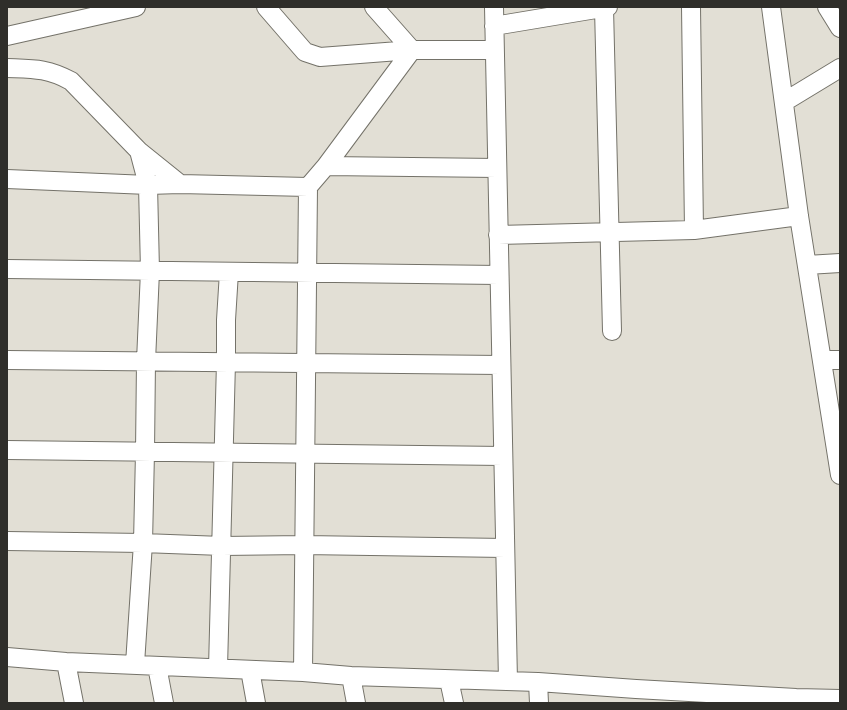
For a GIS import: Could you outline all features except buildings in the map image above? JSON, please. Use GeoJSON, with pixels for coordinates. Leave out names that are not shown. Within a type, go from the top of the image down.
{"type":"FeatureCollection","features":[{"type":"Feature","properties":{"kind":"street"},"geometry":{"type":"LineString","coordinates":[[7,36],[136,7]]}},
{"type":"Feature","properties":{"kind":"street"},"geometry":{"type":"LineString","coordinates":[[266,7],[305,52],[320,57],[412,50],[494,50]]}},
{"type":"Feature","properties":{"kind":"street"},"geometry":{"type":"LineString","coordinates":[[374,7],[412,50]]}},
{"type":"Feature","properties":{"kind":"street"},"geometry":{"type":"LineString","coordinates":[[494,7],[508,681]]}},
{"type":"Feature","properties":{"kind":"street"},"geometry":{"type":"LineString","coordinates":[[494,26],[606,7],[612,331]]}},
{"type":"Feature","properties":{"kind":"street"},"geometry":{"type":"LineString","coordinates":[[691,7],[694,230]]}},
{"type":"Feature","properties":{"kind":"street"},"geometry":{"type":"LineString","coordinates":[[771,7],[799,216],[822,360],[838,445],[840,475]]}},
{"type":"Feature","properties":{"kind":"street"},"geometry":{"type":"LineString","coordinates":[[827,7],[840,28]]}},
{"type":"Feature","properties":{"kind":"street"},"geometry":{"type":"LineString","coordinates":[[303,672],[308,187],[326,166],[412,50]]}},
{"type":"Feature","properties":{"kind":"street"},"geometry":{"type":"LineString","coordinates":[[7,68],[45,70],[58,74],[71,81],[138,151],[180,184]]}},
{"type":"Feature","properties":{"kind":"street"},"geometry":{"type":"LineString","coordinates":[[784,102],[840,68]]}},
{"type":"Feature","properties":{"kind":"street"},"geometry":{"type":"LineString","coordinates":[[136,664],[143,543],[146,361],[150,271],[148,185],[138,151]]}},
{"type":"Feature","properties":{"kind":"street"},"geometry":{"type":"LineString","coordinates":[[326,166],[497,168]]}},
{"type":"Feature","properties":{"kind":"street"},"geometry":{"type":"LineString","coordinates":[[7,179],[148,185],[180,184],[308,187]]}},
{"type":"Feature","properties":{"kind":"street"},"geometry":{"type":"LineString","coordinates":[[498,234],[610,233],[694,230],[799,216]]}},
{"type":"Feature","properties":{"kind":"street"},"geometry":{"type":"LineString","coordinates":[[807,265],[840,263]]}},
{"type":"Feature","properties":{"kind":"street"},"geometry":{"type":"LineString","coordinates":[[7,269],[499,275]]}},
{"type":"Feature","properties":{"kind":"street"},"geometry":{"type":"LineString","coordinates":[[218,668],[226,320],[229,272]]}},
{"type":"Feature","properties":{"kind":"street"},"geometry":{"type":"LineString","coordinates":[[7,360],[501,365]]}},
{"type":"Feature","properties":{"kind":"street"},"geometry":{"type":"LineString","coordinates":[[822,360],[840,360]]}},
{"type":"Feature","properties":{"kind":"street"},"geometry":{"type":"LineString","coordinates":[[7,450],[503,456]]}},
{"type":"Feature","properties":{"kind":"street"},"geometry":{"type":"LineString","coordinates":[[7,542],[143,543],[222,546],[304,545],[505,548]]}},
{"type":"Feature","properties":{"kind":"street"},"geometry":{"type":"LineString","coordinates":[[7,657],[66,662],[303,672],[351,676],[538,682],[636,696],[796,701],[840,700]]}},
{"type":"Feature","properties":{"kind":"street"},"geometry":{"type":"LineString","coordinates":[[66,662],[74,703]]}},
{"type":"Feature","properties":{"kind":"street"},"geometry":{"type":"LineString","coordinates":[[158,666],[164,703]]}},
{"type":"Feature","properties":{"kind":"street"},"geometry":{"type":"LineString","coordinates":[[250,670],[256,703]]}},
{"type":"Feature","properties":{"kind":"street"},"geometry":{"type":"LineString","coordinates":[[351,676],[356,703]]}},
{"type":"Feature","properties":{"kind":"street"},"geometry":{"type":"LineString","coordinates":[[449,680],[454,703]]}},
{"type":"Feature","properties":{"kind":"street"},"geometry":{"type":"LineString","coordinates":[[538,682],[540,703]]}}]}
